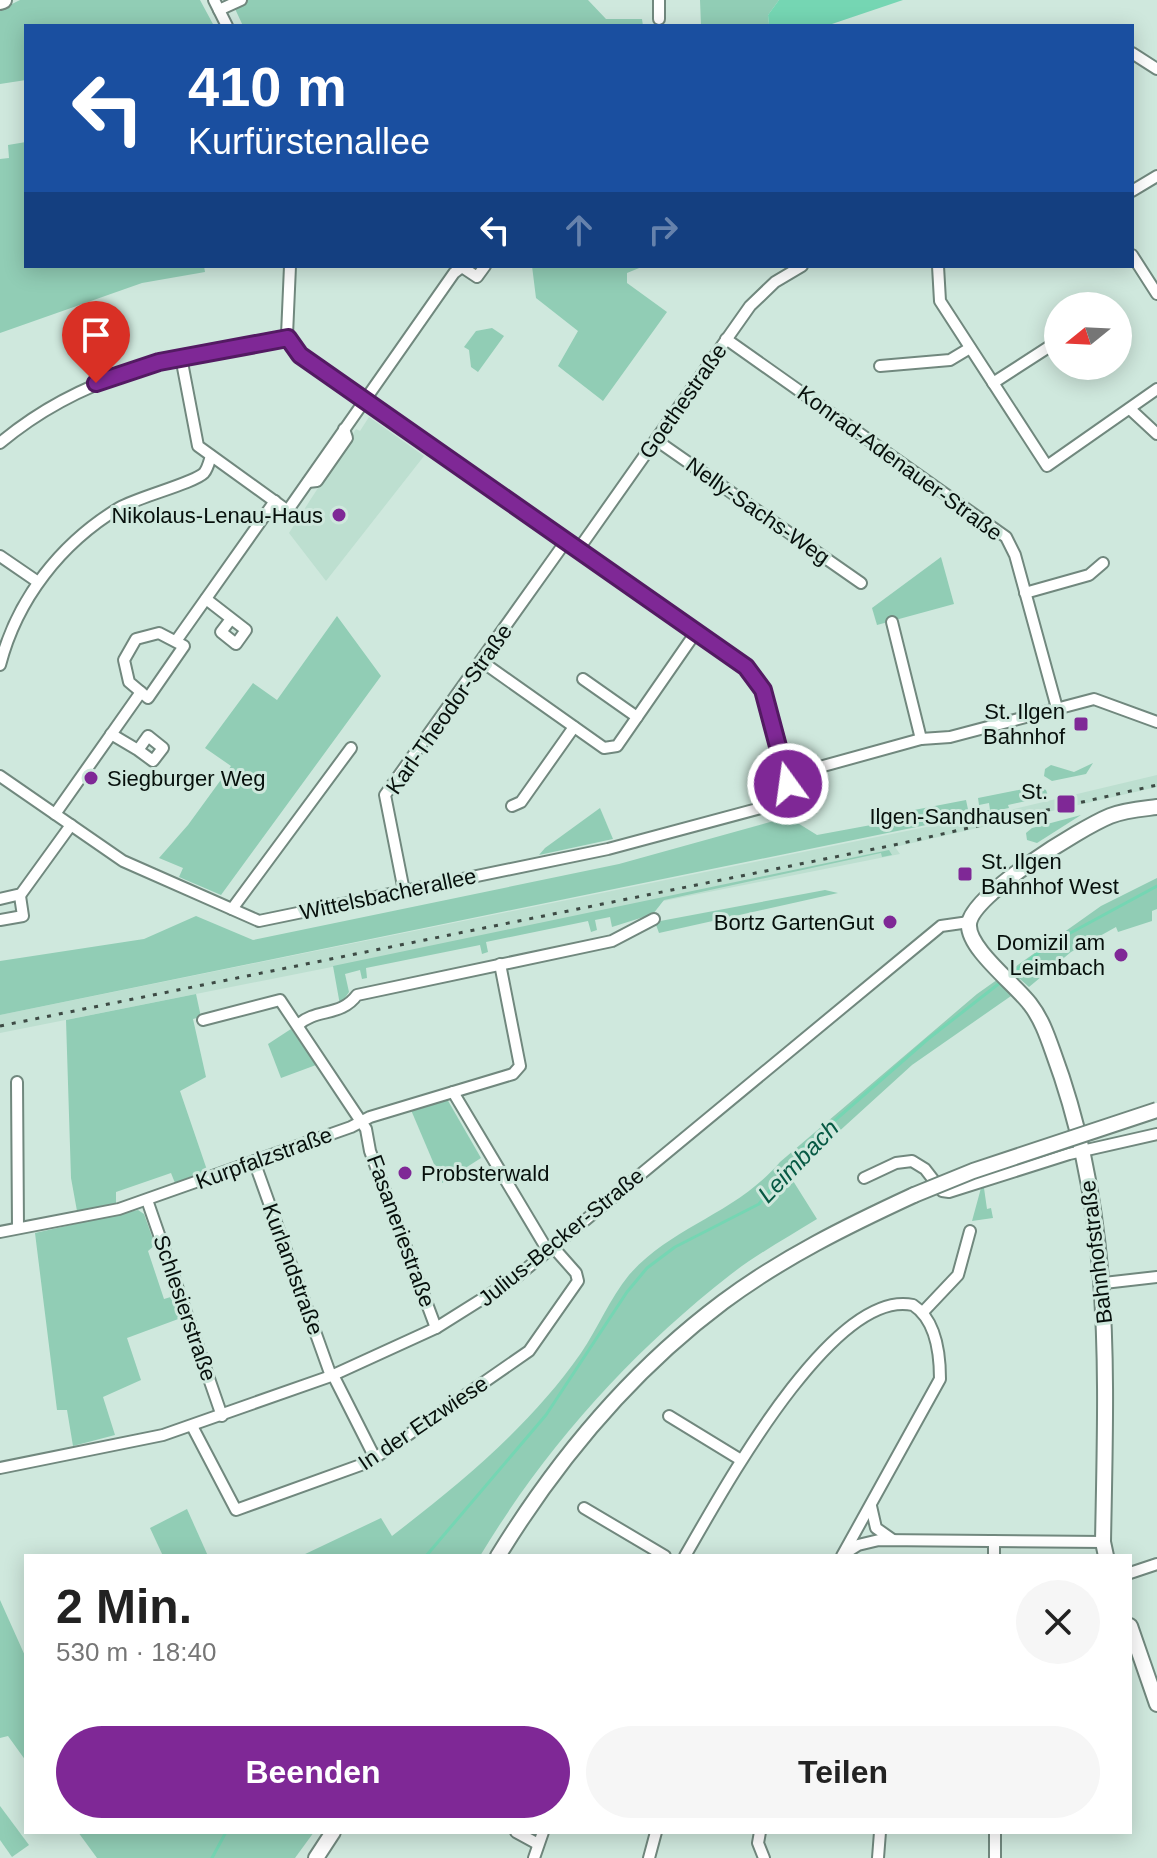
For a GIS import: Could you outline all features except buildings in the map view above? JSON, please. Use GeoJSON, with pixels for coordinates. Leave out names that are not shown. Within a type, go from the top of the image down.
{"type":"FeatureCollection","features":[{"type":"Feature","properties":{"kind":"street"},"geometry":{"type":"LineString","coordinates":[[226,24],[217,5],[241,0]]}},
{"type":"Feature","properties":{"kind":"street"},"geometry":{"type":"LineString","coordinates":[[659,0],[659,19]]}},
{"type":"Feature","properties":{"kind":"street"},"geometry":{"type":"LineString","coordinates":[[1134,54],[1157,69]]}},
{"type":"Feature","properties":{"kind":"street"},"geometry":{"type":"LineString","coordinates":[[1134,190],[1157,176]]}},
{"type":"Feature","properties":{"kind":"street"},"geometry":{"type":"LineString","coordinates":[[1134,258],[1157,294]]}},
{"type":"Feature","properties":{"kind":"street"},"geometry":{"type":"LineString","coordinates":[[290,268],[288,338],[300,355],[746,667],[760,682],[787,776],[921,739],[950,737],[1094,699],[1157,722]]}},
{"type":"Feature","properties":{"kind":"street"},"geometry":{"type":"LineString","coordinates":[[181,357],[196,442],[291,513],[308,482],[317,481],[347,438],[344,429],[364,400],[460,268]]}},
{"type":"Feature","properties":{"kind":"street"},"geometry":{"type":"LineString","coordinates":[[466,268],[477,277],[484,268]]}},
{"type":"Feature","properties":{"kind":"street","name":"Goethestraße"},"geometry":{"type":"LineString","coordinates":[[578,550],[726,339],[765,290],[799,268]]}},
{"type":"Feature","properties":{"kind":"street"},"geometry":{"type":"LineString","coordinates":[[938,268],[940,301],[1044,462],[1052,465],[1157,389]]}},
{"type":"Feature","properties":{"kind":"street"},"geometry":{"type":"LineString","coordinates":[[0,443],[51,406],[96,383],[181,357],[288,338]]}},
{"type":"Feature","properties":{"kind":"street","name":"Konrad-Adenauer-Straße"},"geometry":{"type":"LineString","coordinates":[[726,339],[997,529],[1012,548],[1057,708]]}},
{"type":"Feature","properties":{"kind":"street"},"geometry":{"type":"LineString","coordinates":[[880,366],[950,360],[970,348]]}},
{"type":"Feature","properties":{"kind":"street"},"geometry":{"type":"LineString","coordinates":[[993,383],[1044,350]]}},
{"type":"Feature","properties":{"kind":"street"},"geometry":{"type":"LineString","coordinates":[[1130,409],[1157,434]]}},
{"type":"Feature","properties":{"kind":"street","name":"Nelly-Sachs-Weg"},"geometry":{"type":"LineString","coordinates":[[656,440],[861,583]]}},
{"type":"Feature","properties":{"kind":"street"},"geometry":{"type":"LineString","coordinates":[[0,665],[20,612],[38,582],[67,548],[97,522],[133,500],[199,477],[211,456]]}},
{"type":"Feature","properties":{"kind":"street"},"geometry":{"type":"LineString","coordinates":[[176,641],[275,501]]}},
{"type":"Feature","properties":{"kind":"street","name":"Karl-Theodor-Straße"},"geometry":{"type":"LineString","coordinates":[[404,891],[385,795],[566,541]]}},
{"type":"Feature","properties":{"kind":"street"},"geometry":{"type":"LineString","coordinates":[[0,556],[38,582]]}},
{"type":"Feature","properties":{"kind":"street"},"geometry":{"type":"LineString","coordinates":[[1025,593],[1089,575],[1103,563]]}},
{"type":"Feature","properties":{"kind":"street"},"geometry":{"type":"LineString","coordinates":[[206,599],[231,619]]}},
{"type":"Feature","properties":{"kind":"street"},"geometry":{"type":"LineString","coordinates":[[892,622],[921,739]]}},
{"type":"Feature","properties":{"kind":"street"},"geometry":{"type":"LineString","coordinates":[[481,661],[604,748],[617,746],[696,632]]}},
{"type":"Feature","properties":{"kind":"street"},"geometry":{"type":"LineString","coordinates":[[154,633],[184,646],[148,698],[141,692],[125,672],[124,659],[130,645],[141,636],[154,633]]}},
{"type":"Feature","properties":{"kind":"street"},"geometry":{"type":"LineString","coordinates":[[583,679],[637,717]]}},
{"type":"Feature","properties":{"kind":"street"},"geometry":{"type":"LineString","coordinates":[[55,814],[141,692]]}},
{"type":"Feature","properties":{"kind":"street"},"geometry":{"type":"LineString","coordinates":[[512,806],[521,802],[574,727]]}},
{"type":"Feature","properties":{"kind":"street"},"geometry":{"type":"LineString","coordinates":[[111,734],[138,750]]}},
{"type":"Feature","properties":{"kind":"street"},"geometry":{"type":"LineString","coordinates":[[232,909],[351,748]]}},
{"type":"Feature","properties":{"kind":"street","name":"Wittelsbacherallee"},"geometry":{"type":"LineString","coordinates":[[0,776],[123,861],[259,921],[608,849],[772,805],[785,796],[787,776]]}},
{"type":"Feature","properties":{"kind":"street"},"geometry":{"type":"LineString","coordinates":[[969,922],[974,907],[985,896],[1060,844],[1111,816],[1157,807]]}},
{"type":"Feature","properties":{"kind":"street"},"geometry":{"type":"LineString","coordinates":[[0,920],[23,916],[20,896],[71,825]]}},
{"type":"Feature","properties":{"kind":"street"},"geometry":{"type":"LineString","coordinates":[[0,899],[20,896]]}},
{"type":"Feature","properties":{"kind":"street"},"geometry":{"type":"LineString","coordinates":[[298,1025],[311,1016],[346,1008],[357,995],[612,941],[654,919]]}},
{"type":"Feature","properties":{"kind":"street","name":"Bahnhofstraße"},"geometry":{"type":"LineString","coordinates":[[969,922],[973,942],[1015,986],[1043,1027],[1082,1151],[1104,1283],[1104,1549]]}},
{"type":"Feature","properties":{"kind":"street","name":"Julius-Becker-Straße"},"geometry":{"type":"LineString","coordinates":[[0,1468],[143,1440],[192,1426],[332,1376],[436,1328],[498,1291],[551,1249],[941,926],[969,922]]}},
{"type":"Feature","properties":{"kind":"street","name":"Kurpfalzstraße"},"geometry":{"type":"LineString","coordinates":[[0,1232],[115,1210],[363,1121],[507,1076],[520,1066],[500,964]]}},
{"type":"Feature","properties":{"kind":"street","name":"Fasaneriestraße"},"geometry":{"type":"LineString","coordinates":[[203,1020],[280,1000],[363,1121],[436,1328]]}},
{"type":"Feature","properties":{"kind":"street"},"geometry":{"type":"LineString","coordinates":[[17,1082],[18,1228]]}},
{"type":"Feature","properties":{"kind":"street"},"geometry":{"type":"LineString","coordinates":[[453,1092],[551,1249]]}},
{"type":"Feature","properties":{"kind":"street"},"geometry":{"type":"LineString","coordinates":[[499,1554],[537,1497],[601,1415],[636,1378],[722,1303],[828,1236],[914,1195],[1001,1161],[1157,1110]]}},
{"type":"Feature","properties":{"kind":"street"},"geometry":{"type":"LineString","coordinates":[[864,1178],[896,1163],[912,1161],[925,1169],[942,1191],[949,1192],[1082,1151],[1157,1134]]}},
{"type":"Feature","properties":{"kind":"street","name":"Kurlandstraße"},"geometry":{"type":"LineString","coordinates":[[254,1161],[332,1376],[375,1458]]}},
{"type":"Feature","properties":{"kind":"street","name":"Schlesierstraße"},"geometry":{"type":"LineString","coordinates":[[147,1200],[222,1416]]}},
{"type":"Feature","properties":{"kind":"street"},"geometry":{"type":"LineString","coordinates":[[923,1312],[958,1275],[970,1231]]}},
{"type":"Feature","properties":{"kind":"street","name":"In der Etzwiese"},"geometry":{"type":"LineString","coordinates":[[192,1426],[230,1503],[237,1510],[357,1468],[531,1349],[578,1281],[576,1273],[551,1249]]}},
{"type":"Feature","properties":{"kind":"street"},"geometry":{"type":"LineString","coordinates":[[1104,1283],[1157,1277]]}},
{"type":"Feature","properties":{"kind":"street"},"geometry":{"type":"LineString","coordinates":[[686,1554],[741,1460],[779,1404],[841,1334],[887,1304],[900,1302],[923,1312],[940,1356],[940,1379],[843,1554]]}},
{"type":"Feature","properties":{"kind":"street"},"geometry":{"type":"LineString","coordinates":[[669,1416],[741,1460]]}},
{"type":"Feature","properties":{"kind":"street"},"geometry":{"type":"LineString","coordinates":[[871,1504],[876,1528],[894,1540]]}},
{"type":"Feature","properties":{"kind":"street"},"geometry":{"type":"LineString","coordinates":[[584,1508],[662,1554]]}},
{"type":"Feature","properties":{"kind":"street"},"geometry":{"type":"LineString","coordinates":[[845,1554],[858,1545],[894,1540],[994,1541],[1104,1549]]}},
{"type":"Feature","properties":{"kind":"street"},"geometry":{"type":"LineString","coordinates":[[994,1541],[994,1554]]}},
{"type":"Feature","properties":{"kind":"street"},"geometry":{"type":"LineString","coordinates":[[1132,1572],[1157,1564]]}},
{"type":"Feature","properties":{"kind":"street"},"geometry":{"type":"LineString","coordinates":[[1132,1632],[1157,1704]]}},
{"type":"Feature","properties":{"kind":"street"},"geometry":{"type":"LineString","coordinates":[[316,1858],[332,1834]]}},
{"type":"Feature","properties":{"kind":"street"},"geometry":{"type":"LineString","coordinates":[[520,1834],[538,1844]]}},
{"type":"Feature","properties":{"kind":"street"},"geometry":{"type":"LineString","coordinates":[[534,1858],[542,1834]]}},
{"type":"Feature","properties":{"kind":"street"},"geometry":{"type":"LineString","coordinates":[[649,1858],[655,1834]]}},
{"type":"Feature","properties":{"kind":"street"},"geometry":{"type":"LineString","coordinates":[[760,1834],[758,1843],[764,1858]]}},
{"type":"Feature","properties":{"kind":"street"},"geometry":{"type":"LineString","coordinates":[[878,1858],[880,1834]]}},
{"type":"Feature","properties":{"kind":"street"},"geometry":{"type":"LineString","coordinates":[[995,1834],[995,1858]]}},
{"type":"Feature","properties":{"kind":"shaded area"},"geometry":{"type":"Polygon","coordinates":[[[20,0],[200,0],[213,24],[24,24],[24,80],[0,84],[0,10],[20,0]]]}},
{"type":"Feature","properties":{"kind":"shaded area"},"geometry":{"type":"Polygon","coordinates":[[[231,0],[588,0],[606,19],[642,19],[643,24],[242,24],[231,0]]]}},
{"type":"Feature","properties":{"kind":"shaded area"},"geometry":{"type":"Polygon","coordinates":[[[700,0],[779,0],[768,15],[769,24],[701,24],[700,0]]]}},
{"type":"Feature","properties":{"kind":"shaded area"},"geometry":{"type":"Polygon","coordinates":[[[779,0],[903,0],[832,24],[769,24],[768,15],[779,0]]]}},
{"type":"Feature","properties":{"kind":"shaded area"},"geometry":{"type":"Polygon","coordinates":[[[24,142],[24,268],[204,268],[205,272],[142,283],[0,333],[0,159],[9,158],[8,145],[24,142]]]}},
{"type":"Feature","properties":{"kind":"shaded area"},"geometry":{"type":"Polygon","coordinates":[[[532,268],[639,268],[627,273],[627,283],[667,312],[603,401],[558,366],[578,331],[536,298],[532,268]]]}},
{"type":"Feature","properties":{"kind":"shaded area"},"geometry":{"type":"Polygon","coordinates":[[[492,328],[504,336],[478,372],[471,367],[469,350],[464,347],[476,331],[492,328]]]}},
{"type":"Feature","properties":{"kind":"shaded area","name":"Nikolaus-Lenau-Haus"},"geometry":{"type":"Polygon","coordinates":[[[369,417],[424,456],[326,581],[289,533],[356,429],[360,431],[369,417]]]}},
{"type":"Feature","properties":{"kind":"shaded area"},"geometry":{"type":"Polygon","coordinates":[[[941,557],[954,604],[877,625],[872,608],[941,557]]]}},
{"type":"Feature","properties":{"kind":"shaded area"},"geometry":{"type":"Polygon","coordinates":[[[337,616],[381,676],[221,895],[179,877],[183,868],[159,858],[188,825],[231,766],[205,748],[253,683],[277,700],[337,616]]]}},
{"type":"Feature","properties":{"kind":"shaded area"},"geometry":{"type":"Polygon","coordinates":[[[1093,763],[1086,774],[1052,781],[1044,776],[1045,769],[1051,765],[1074,772],[1093,763]]]}},
{"type":"Feature","properties":{"kind":"shaded area"},"geometry":{"type":"Polygon","coordinates":[[[1157,775],[1157,787],[895,847],[900,854],[0,1033],[0,1015],[1010,810],[1157,775]]]}},
{"type":"Feature","properties":{"kind":"shaded area"},"geometry":{"type":"Polygon","coordinates":[[[1038,786],[1046,790],[1048,796],[1008,805],[1009,808],[0,1015],[0,961],[144,939],[196,916],[253,940],[619,864],[788,817],[817,835],[898,820],[909,811],[966,800],[969,814],[990,810],[989,803],[979,805],[978,798],[1038,786]]]}},
{"type":"Feature","properties":{"kind":"shaded area"},"geometry":{"type":"Polygon","coordinates":[[[600,808],[613,839],[539,855],[545,848],[600,808]]]}},
{"type":"Feature","properties":{"kind":"shaded area"},"geometry":{"type":"Polygon","coordinates":[[[1081,815],[1037,843],[1027,840],[1026,833],[1032,828],[1081,815]]]}},
{"type":"Feature","properties":{"kind":"shaded area"},"geometry":{"type":"Polygon","coordinates":[[[889,850],[892,855],[882,857],[881,853],[664,900],[653,914],[612,927],[610,917],[595,920],[597,930],[591,932],[588,921],[486,942],[488,952],[482,954],[480,945],[366,968],[367,978],[362,979],[360,970],[345,974],[349,992],[340,1005],[333,966],[889,850]]]}},
{"type":"Feature","properties":{"kind":"shaded area"},"geometry":{"type":"Polygon","coordinates":[[[1157,878],[1157,909],[1152,911],[1152,921],[1118,932],[1116,927],[1071,952],[1029,987],[1020,979],[1004,988],[1011,996],[912,1065],[790,1176],[817,1219],[730,1275],[624,1370],[561,1440],[481,1554],[305,1554],[381,1518],[392,1536],[418,1516],[494,1452],[540,1405],[581,1353],[622,1284],[646,1258],[744,1195],[977,994],[1101,906],[1157,878]]]}},
{"type":"Feature","properties":{"kind":"shaded area"},"geometry":{"type":"Polygon","coordinates":[[[825,890],[838,893],[659,933],[655,922],[825,890]]]}},
{"type":"Feature","properties":{"kind":"shaded area"},"geometry":{"type":"Polygon","coordinates":[[[196,994],[201,1017],[193,1019],[206,1077],[180,1091],[207,1170],[175,1183],[171,1173],[116,1192],[116,1203],[77,1211],[71,1178],[66,1020],[196,994]]]}},
{"type":"Feature","properties":{"kind":"shaded area"},"geometry":{"type":"Polygon","coordinates":[[[291,1029],[316,1065],[281,1078],[268,1044],[291,1029]]]}},
{"type":"Feature","properties":{"kind":"shaded area"},"geometry":{"type":"Polygon","coordinates":[[[447,1099],[481,1158],[442,1183],[411,1110],[447,1099]]]}},
{"type":"Feature","properties":{"kind":"shaded area"},"geometry":{"type":"Polygon","coordinates":[[[981,1188],[984,1188],[987,1209],[991,1208],[993,1218],[972,1221],[981,1188]]]}},
{"type":"Feature","properties":{"kind":"shaded area"},"geometry":{"type":"Polygon","coordinates":[[[138,1210],[144,1214],[155,1245],[148,1251],[164,1299],[174,1296],[181,1318],[127,1338],[141,1380],[103,1397],[115,1435],[73,1446],[67,1410],[57,1410],[35,1233],[138,1210]]]}},
{"type":"Feature","properties":{"kind":"shaded area"},"geometry":{"type":"Polygon","coordinates":[[[187,1509],[207,1554],[162,1554],[150,1528],[187,1509]]]}},
{"type":"Feature","properties":{"kind":"shaded area"},"geometry":{"type":"Polygon","coordinates":[[[0,1600],[24,1654],[24,1758],[8,1736],[0,1738],[0,1600]]]}},
{"type":"Feature","properties":{"kind":"shaded area"},"geometry":{"type":"Polygon","coordinates":[[[0,1806],[29,1845],[12,1857],[0,1840],[0,1806]]]}},
{"type":"Feature","properties":{"kind":"shaded area"},"geometry":{"type":"Polygon","coordinates":[[[79,1834],[313,1834],[295,1858],[97,1858],[79,1834]]]}},
{"type":"Feature","properties":{"kind":"waterway","name":"Leimbach"},"geometry":{"type":"LineString","coordinates":[[1010,975],[1050,944],[1157,886]]}},
{"type":"Feature","properties":{"kind":"waterway","name":"Leimbach"},"geometry":{"type":"LineString","coordinates":[[428,1554],[546,1415],[627,1292],[647,1268],[675,1247],[759,1204],[802,1149],[928,1039],[1001,982]]}},
{"type":"Feature","properties":{"kind":"waterway","name":"Leimbach"},"geometry":{"type":"LineString","coordinates":[[212,1858],[225,1834]]}},
{"type":"Feature","properties":{"kind":"railway"},"geometry":{"type":"LineString","coordinates":[[0,1026],[894,845],[1157,785]]}},
{"type":"Feature","properties":{"kind":"place","name":"Nikolaus-Lenau-Haus"},"geometry":{"type":"Point","coordinates":[339,515]}},
{"type":"Feature","properties":{"kind":"place","name":"St. Ilgen Bahnhof"},"geometry":{"type":"Point","coordinates":[1081,724]}},
{"type":"Feature","properties":{"kind":"place","name":"Siegburger Weg"},"geometry":{"type":"Point","coordinates":[91,778]}},
{"type":"Feature","properties":{"kind":"place","name":"St. Ilgen-Sandhausen"},"geometry":{"type":"Point","coordinates":[1066,804]}},
{"type":"Feature","properties":{"kind":"place","name":"St. Ilgen Bahnhof West"},"geometry":{"type":"Point","coordinates":[965,874]}},
{"type":"Feature","properties":{"kind":"place","name":"Bortz GartenGut"},"geometry":{"type":"Point","coordinates":[890,922]}},
{"type":"Feature","properties":{"kind":"place","name":"Domizil am Leimbach"},"geometry":{"type":"Point","coordinates":[1121,955]}},
{"type":"Feature","properties":{"kind":"place","name":"Probsterwald"},"geometry":{"type":"Point","coordinates":[405,1173]}},
{"type":"Feature","properties":{"kind":"route"},"geometry":{"type":"LineString","coordinates":[[96,383],[159,362],[288,338],[300,355],[746,667],[763,690],[788,784]]}}]}
